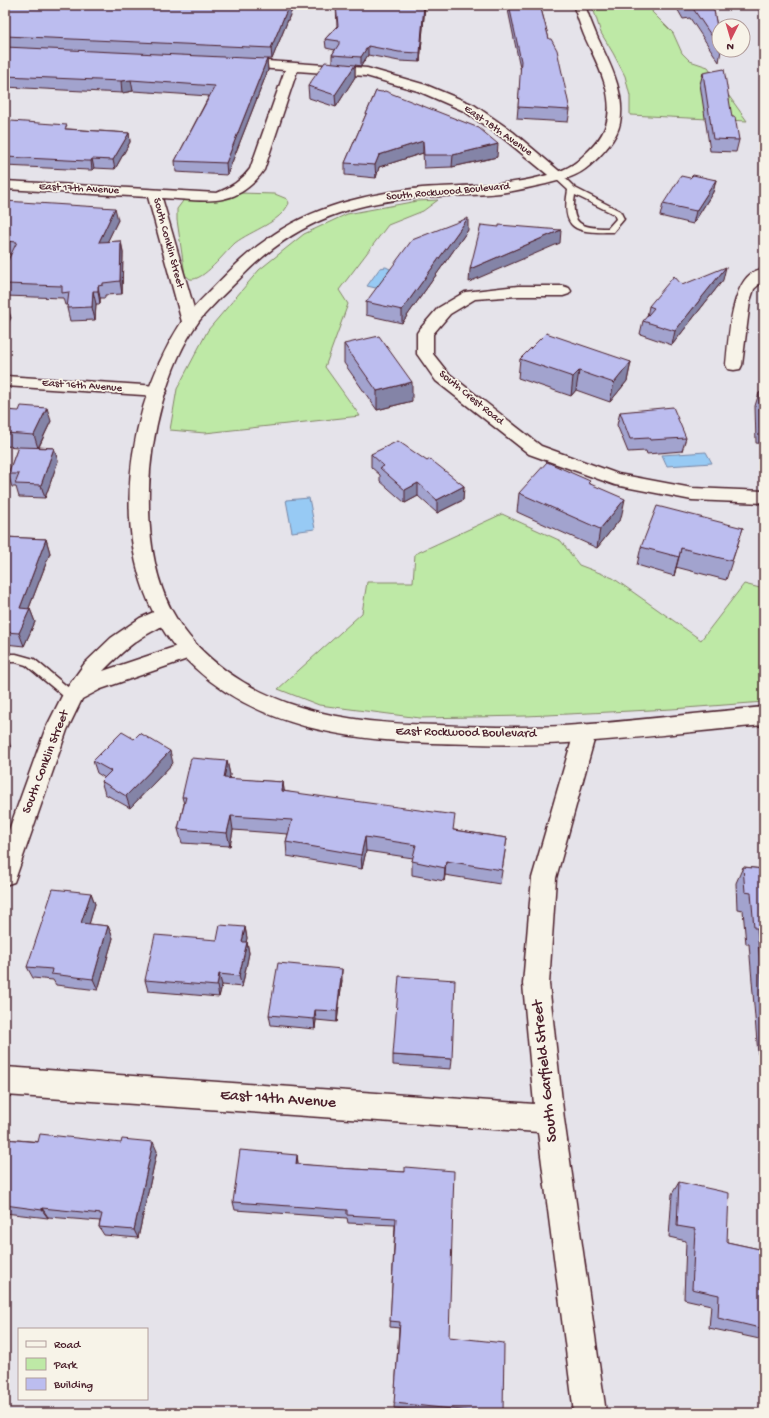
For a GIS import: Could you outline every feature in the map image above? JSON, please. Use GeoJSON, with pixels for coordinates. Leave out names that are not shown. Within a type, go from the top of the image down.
{"type":"FeatureCollection","features":[{"type":"Feature","properties":{"kind":"street","name":"South Rockwood Boulevard"},"geometry":{"type":"LineString","coordinates":[[189,650],[163,615],[153,592],[145,563],[141,532],[140,500],[141,462],[148,420],[170,358],[190,322],[244,265],[276,239],[309,218],[360,201],[411,194],[500,189],[558,176],[579,167],[596,151],[613,125],[614,98],[608,73],[587,28],[579,5]]}},
{"type":"Feature","properties":{"kind":"street","name":"East 18th Avenue"},"geometry":{"type":"LineString","coordinates":[[224,62],[367,72],[422,88],[469,108],[508,136],[558,176]]}},
{"type":"Feature","properties":{"kind":"street","name":"South Conklin Street"},"geometry":{"type":"LineString","coordinates":[[190,322],[154,193],[218,197],[224,196],[229,194],[253,175],[257,170],[293,66]]}},
{"type":"Feature","properties":{"kind":"street","name":"East 17th Avenue"},"geometry":{"type":"LineString","coordinates":[[5,185],[154,193]]}},
{"type":"Feature","properties":{"kind":"street"},"geometry":{"type":"LineString","coordinates":[[734,366],[742,301],[747,287],[762,274]]}},
{"type":"Feature","properties":{"kind":"street","name":"South Crest Road"},"geometry":{"type":"LineString","coordinates":[[563,291],[518,291],[471,295],[444,311],[425,333],[425,354],[442,377],[535,450],[615,479],[692,494],[764,497]]}},
{"type":"Feature","properties":{"kind":"street","name":"East 16th Avenue"},"geometry":{"type":"LineString","coordinates":[[5,381],[158,391]]}},
{"type":"Feature","properties":{"kind":"street","name":"South Conklin Street"},"geometry":{"type":"LineString","coordinates":[[5,874],[59,724],[72,697],[92,670],[107,655],[141,627],[163,615]]}},
{"type":"Feature","properties":{"kind":"street","name":"South Conklin Street"},"geometry":{"type":"LineString","coordinates":[[72,697],[81,689],[93,683],[189,650]]}},
{"type":"Feature","properties":{"kind":"street","name":"East Rockwood Boulevard"},"geometry":{"type":"LineString","coordinates":[[189,650],[218,675],[245,694],[290,713],[320,722],[384,731],[423,734],[497,736],[585,733],[764,716]]}},
{"type":"Feature","properties":{"kind":"street","name":"South Garfield Street"},"geometry":{"type":"LineString","coordinates":[[585,733],[544,878],[536,984],[550,1119],[590,1413]]}},
{"type":"Feature","properties":{"kind":"street","name":"East 14th Avenue"},"geometry":{"type":"LineString","coordinates":[[5,1081],[550,1119]]}},
{"type":"Feature","properties":{"kind":"lane"},"geometry":{"type":"LineString","coordinates":[[558,176],[572,190],[617,213],[620,219],[610,230],[590,230],[573,224],[568,212],[572,190]]}},
{"type":"Feature","properties":{"kind":"lane"},"geometry":{"type":"LineString","coordinates":[[5,658],[16,658],[30,662],[72,697]]}},
{"type":"Feature","properties":{"kind":"green space"},"geometry":{"type":"Polygon","coordinates":[[[592,5],[650,5],[654,7],[652,12],[673,33],[682,53],[690,61],[708,67],[747,121],[630,115],[630,96],[625,76],[601,33],[592,5]]]}},
{"type":"Feature","properties":{"kind":"green space"},"geometry":{"type":"Polygon","coordinates":[[[239,193],[275,194],[287,199],[289,203],[279,216],[265,226],[235,243],[214,266],[201,276],[195,279],[190,279],[185,275],[177,220],[177,209],[186,197],[219,198],[239,193]]]}},
{"type":"Feature","properties":{"kind":"green space"},"geometry":{"type":"Polygon","coordinates":[[[438,200],[423,211],[388,225],[339,290],[348,304],[325,367],[360,416],[205,433],[170,430],[177,389],[208,330],[259,270],[304,234],[347,214],[417,201],[438,200]]]}},
{"type":"Feature","properties":{"kind":"green space"},"geometry":{"type":"Polygon","coordinates":[[[502,514],[561,541],[579,565],[613,578],[701,640],[744,584],[764,589],[764,702],[672,709],[526,716],[420,718],[319,705],[278,689],[362,613],[367,582],[413,582],[415,554],[502,514]]]}},
{"type":"Feature","properties":{"kind":"water"},"geometry":{"type":"Polygon","coordinates":[[[386,267],[396,272],[380,289],[367,286],[380,268],[386,267]]]}},
{"type":"Feature","properties":{"kind":"water"},"geometry":{"type":"Polygon","coordinates":[[[706,452],[712,463],[667,466],[662,455],[706,452]]]}},
{"type":"Feature","properties":{"kind":"water"},"geometry":{"type":"Polygon","coordinates":[[[309,498],[315,529],[292,532],[286,500],[309,498]]]}},
{"type":"Feature","properties":{"kind":"building"},"geometry":{"type":"Polygon","coordinates":[[[5,5],[289,5],[271,48],[5,36],[5,5]]]}},
{"type":"Feature","properties":{"kind":"building"},"geometry":{"type":"Polygon","coordinates":[[[336,5],[424,5],[420,53],[399,52],[368,46],[361,57],[332,55],[339,44],[339,41],[325,39],[338,26],[336,5]]]}},
{"type":"Feature","properties":{"kind":"building"},"geometry":{"type":"Polygon","coordinates":[[[509,5],[540,5],[549,39],[551,39],[557,50],[570,110],[518,107],[521,61],[509,5]]]}},
{"type":"Feature","properties":{"kind":"building"},"geometry":{"type":"Polygon","coordinates":[[[684,5],[713,5],[715,18],[711,18],[711,35],[692,7],[685,7],[684,5]]]}},
{"type":"Feature","properties":{"kind":"building"},"geometry":{"type":"Polygon","coordinates":[[[5,47],[267,59],[226,163],[175,161],[215,86],[131,80],[121,81],[5,76],[5,47]]]}},
{"type":"Feature","properties":{"kind":"building"},"geometry":{"type":"Polygon","coordinates":[[[325,62],[355,65],[335,95],[308,86],[325,62]]]}},
{"type":"Feature","properties":{"kind":"building"},"geometry":{"type":"Polygon","coordinates":[[[724,69],[732,117],[735,117],[739,140],[713,139],[703,73],[724,69]]]}},
{"type":"Feature","properties":{"kind":"building"},"geometry":{"type":"Polygon","coordinates":[[[376,91],[385,91],[479,128],[498,144],[453,155],[424,155],[423,141],[379,155],[375,165],[345,163],[376,91]]]}},
{"type":"Feature","properties":{"kind":"building"},"geometry":{"type":"Polygon","coordinates":[[[11,121],[67,125],[65,129],[129,133],[113,160],[92,159],[91,161],[87,161],[5,157],[5,131],[11,121]]]}},
{"type":"Feature","properties":{"kind":"building"},"geometry":{"type":"Polygon","coordinates":[[[693,175],[716,180],[696,211],[663,204],[681,176],[690,178],[693,175]]]}},
{"type":"Feature","properties":{"kind":"building"},"geometry":{"type":"Polygon","coordinates":[[[5,201],[115,208],[99,242],[121,241],[120,281],[103,283],[103,285],[98,286],[98,291],[93,291],[92,307],[67,308],[69,292],[62,293],[62,286],[5,284],[5,266],[17,242],[5,241],[5,201]]]}},
{"type":"Feature","properties":{"kind":"building"},"geometry":{"type":"Polygon","coordinates":[[[468,218],[402,310],[366,302],[412,240],[468,218]]]}},
{"type":"Feature","properties":{"kind":"building"},"geometry":{"type":"Polygon","coordinates":[[[481,225],[499,227],[499,225],[561,230],[470,269],[481,225]]]}},
{"type":"Feature","properties":{"kind":"building"},"geometry":{"type":"Polygon","coordinates":[[[726,267],[675,331],[643,321],[654,308],[649,306],[674,276],[682,285],[726,267]]]}},
{"type":"Feature","properties":{"kind":"building"},"geometry":{"type":"Polygon","coordinates":[[[546,333],[631,362],[614,383],[579,371],[573,377],[520,359],[546,333]]]}},
{"type":"Feature","properties":{"kind":"building"},"geometry":{"type":"Polygon","coordinates":[[[379,336],[412,382],[377,391],[344,344],[379,336]]]}},
{"type":"Feature","properties":{"kind":"building"},"geometry":{"type":"Polygon","coordinates":[[[764,392],[764,430],[760,429],[759,393],[764,392]]]}},
{"type":"Feature","properties":{"kind":"building"},"geometry":{"type":"Polygon","coordinates":[[[21,406],[47,408],[34,435],[5,433],[5,410],[19,411],[21,406]]]}},
{"type":"Feature","properties":{"kind":"building"},"geometry":{"type":"Polygon","coordinates":[[[673,407],[686,438],[650,440],[649,438],[630,439],[620,412],[673,407]]]}},
{"type":"Feature","properties":{"kind":"building"},"geometry":{"type":"Polygon","coordinates":[[[398,441],[427,461],[430,459],[464,486],[437,500],[418,483],[405,490],[380,468],[384,466],[371,454],[398,441]]]}},
{"type":"Feature","properties":{"kind":"building"},"geometry":{"type":"Polygon","coordinates":[[[18,447],[54,448],[41,485],[15,484],[19,474],[8,474],[18,447]]]}},
{"type":"Feature","properties":{"kind":"building"},"geometry":{"type":"Polygon","coordinates":[[[547,462],[590,481],[588,483],[625,499],[600,529],[519,493],[547,462]]]}},
{"type":"Feature","properties":{"kind":"building"},"geometry":{"type":"Polygon","coordinates":[[[657,506],[743,528],[732,561],[681,548],[679,557],[641,547],[657,506]]]}},
{"type":"Feature","properties":{"kind":"building"},"geometry":{"type":"Polygon","coordinates":[[[5,537],[46,539],[20,608],[30,609],[19,633],[5,632],[5,537]]]}},
{"type":"Feature","properties":{"kind":"building"},"geometry":{"type":"Polygon","coordinates":[[[122,732],[134,739],[140,733],[170,751],[126,796],[101,781],[111,771],[93,761],[122,732]]]}},
{"type":"Feature","properties":{"kind":"building"},"geometry":{"type":"Polygon","coordinates":[[[191,758],[227,761],[224,778],[283,782],[282,791],[455,815],[453,830],[507,838],[502,870],[446,861],[445,868],[412,861],[416,845],[365,837],[361,855],[286,842],[292,820],[231,816],[227,833],[178,829],[186,797],[182,797],[191,758]]]}},
{"type":"Feature","properties":{"kind":"building"},"geometry":{"type":"Polygon","coordinates":[[[743,867],[764,869],[764,1007],[757,928],[754,928],[751,893],[745,892],[743,867]]]}},
{"type":"Feature","properties":{"kind":"building"},"geometry":{"type":"Polygon","coordinates":[[[53,889],[91,893],[81,923],[108,926],[93,979],[51,974],[52,969],[27,967],[53,889]]]}},
{"type":"Feature","properties":{"kind":"building"},"geometry":{"type":"Polygon","coordinates":[[[220,925],[245,927],[242,942],[247,942],[239,976],[219,974],[217,986],[145,980],[155,935],[217,940],[220,925]]]}},
{"type":"Feature","properties":{"kind":"building"},"geometry":{"type":"Polygon","coordinates":[[[278,963],[342,969],[337,1011],[315,1010],[314,1019],[269,1015],[278,963]]]}},
{"type":"Feature","properties":{"kind":"building"},"geometry":{"type":"Polygon","coordinates":[[[399,976],[455,980],[452,1059],[393,1055],[399,976]]]}},
{"type":"Feature","properties":{"kind":"building"},"geometry":{"type":"Polygon","coordinates":[[[40,1134],[121,1143],[122,1139],[153,1142],[134,1230],[99,1227],[102,1214],[42,1208],[42,1210],[5,1205],[5,1139],[38,1142],[40,1134]]]}},
{"type":"Feature","properties":{"kind":"building"},"geometry":{"type":"Polygon","coordinates":[[[240,1150],[297,1155],[296,1164],[405,1172],[405,1167],[454,1171],[449,1337],[504,1343],[503,1413],[394,1403],[400,1322],[390,1321],[396,1218],[347,1215],[347,1210],[233,1202],[240,1150]]]}},
{"type":"Feature","properties":{"kind":"building"},"geometry":{"type":"Polygon","coordinates":[[[679,1182],[729,1193],[727,1242],[764,1250],[764,1329],[718,1318],[719,1295],[692,1289],[695,1229],[677,1226],[679,1182]]]}}]}
